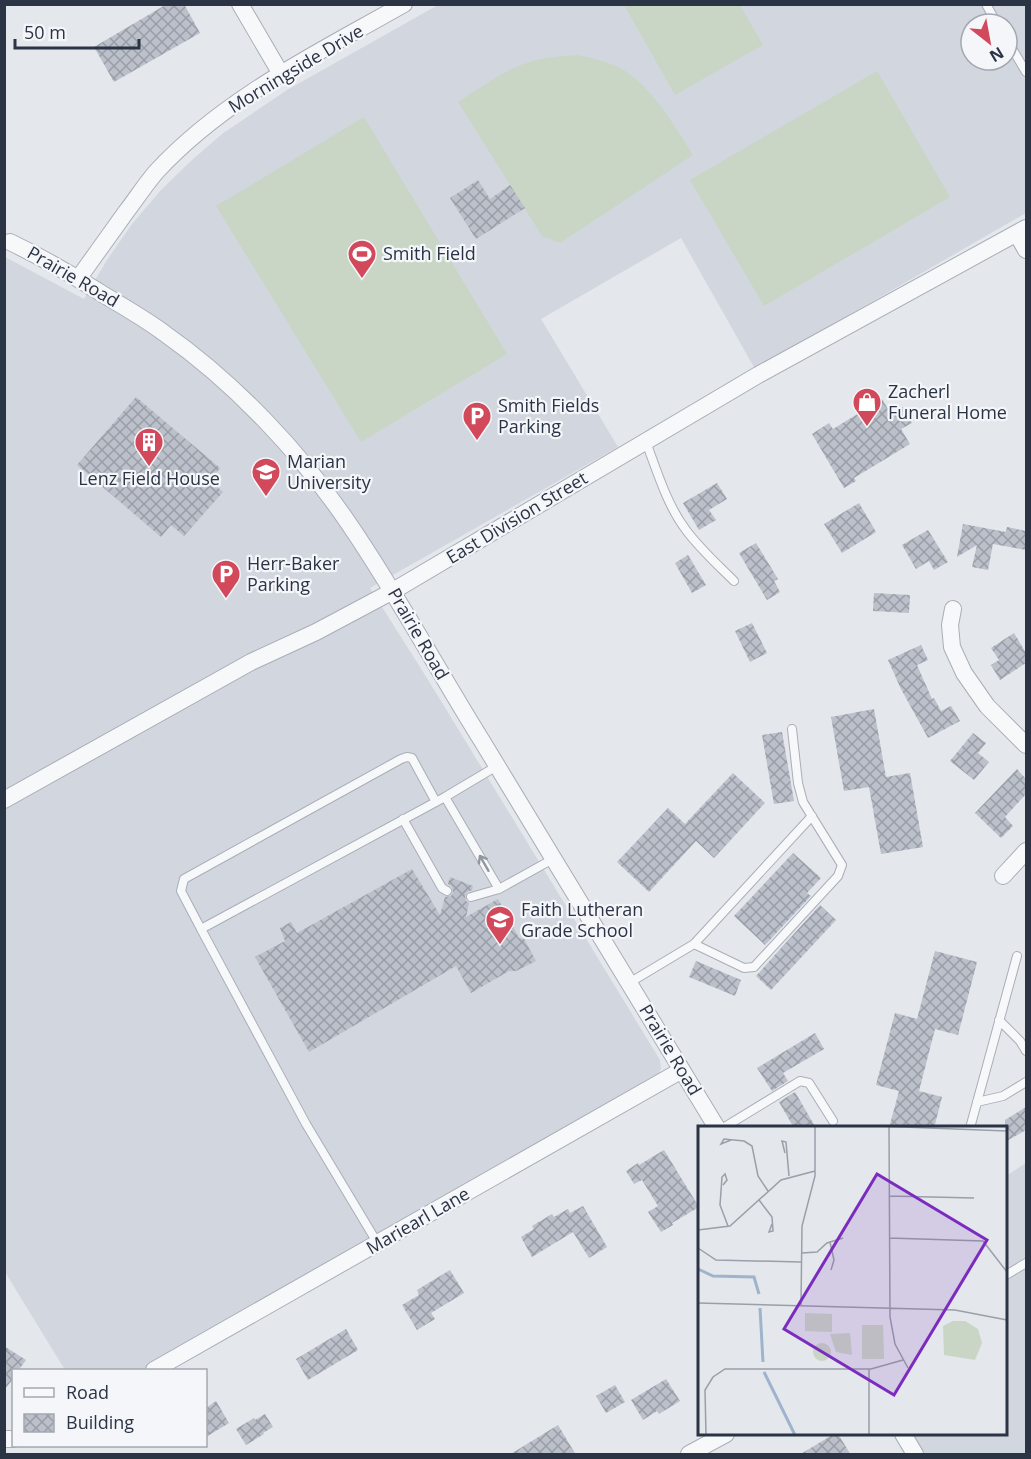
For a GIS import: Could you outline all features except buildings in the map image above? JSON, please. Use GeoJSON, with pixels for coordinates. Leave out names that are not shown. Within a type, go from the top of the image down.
{"type":"FeatureCollection","features":[{"type":"Feature","properties":{"kind":"street"},"geometry":{"type":"LineString","coordinates":[[240,4],[281,74]]}},
{"type":"Feature","properties":{"kind":"street","name":"Morningside Drive"},"geometry":{"type":"LineString","coordinates":[[78,279],[146,185],[191,139],[214,120],[281,74],[404,4]]}},
{"type":"Feature","properties":{"kind":"street"},"geometry":{"type":"LineString","coordinates":[[1022,231],[1026,250]]}},
{"type":"Feature","properties":{"kind":"street","name":"East Division Street"},"geometry":{"type":"LineString","coordinates":[[4,800],[251,662],[316,633],[393,591],[758,375],[1022,231]]}},
{"type":"Feature","properties":{"kind":"street","name":"Prairie Road"},"geometry":{"type":"LineString","coordinates":[[10,242],[78,279],[150,323],[180,345],[227,384],[266,421],[333,502],[393,591],[447,684],[716,1126]]}},
{"type":"Feature","properties":{"kind":"street"},"geometry":{"type":"LineString","coordinates":[[953,609],[950,625],[952,647],[964,673],[987,705],[1026,745]]}},
{"type":"Feature","properties":{"kind":"street"},"geometry":{"type":"LineString","coordinates":[[1003,876],[1026,851]]}},
{"type":"Feature","properties":{"kind":"street","name":"Mariearl Lane"},"geometry":{"type":"LineString","coordinates":[[158,1369],[682,1070]]}},
{"type":"Feature","properties":{"kind":"street"},"geometry":{"type":"LineString","coordinates":[[689,1455],[724,1435]]}},
{"type":"Feature","properties":{"kind":"street"},"geometry":{"type":"LineString","coordinates":[[904,1435],[915,1455]]}},
{"type":"Feature","properties":{"kind":"lane"},"geometry":{"type":"LineString","coordinates":[[646,441],[675,512],[685,530],[734,581]]}},
{"type":"Feature","properties":{"kind":"lane"},"geometry":{"type":"LineString","coordinates":[[694,944],[744,968],[754,967],[838,876],[842,865],[803,802],[798,783],[792,729]]}},
{"type":"Feature","properties":{"kind":"lane"},"geometry":{"type":"LineString","coordinates":[[378,1244],[306,1124],[181,891],[184,879],[406,757],[412,758],[436,802]]}},
{"type":"Feature","properties":{"kind":"lane"},"geometry":{"type":"LineString","coordinates":[[201,929],[436,802],[497,766]]}},
{"type":"Feature","properties":{"kind":"lane"},"geometry":{"type":"LineString","coordinates":[[445,797],[499,889]]}},
{"type":"Feature","properties":{"kind":"lane"},"geometry":{"type":"LineString","coordinates":[[629,983],[694,944],[812,816]]}},
{"type":"Feature","properties":{"kind":"lane"},"geometry":{"type":"LineString","coordinates":[[403,819],[442,888],[447,891]]}},
{"type":"Feature","properties":{"kind":"lane"},"geometry":{"type":"LineString","coordinates":[[471,897],[499,889],[553,859]]}},
{"type":"Feature","properties":{"kind":"lane"},"geometry":{"type":"LineString","coordinates":[[971,1126],[1017,956]]}},
{"type":"Feature","properties":{"kind":"lane"},"geometry":{"type":"LineString","coordinates":[[999,1020],[1020,1041],[1026,1051]]}},
{"type":"Feature","properties":{"kind":"lane"},"geometry":{"type":"LineString","coordinates":[[726,1126],[800,1081],[809,1083],[832,1121]]}},
{"type":"Feature","properties":{"kind":"lane"},"geometry":{"type":"LineString","coordinates":[[977,1102],[1003,1096],[1026,1082]]}},
{"type":"Feature","properties":{"kind":"lane"},"geometry":{"type":"LineString","coordinates":[[1007,1274],[1026,1263]]}},
{"type":"Feature","properties":{"kind":"shaded area","name":"Marian University"},"geometry":{"type":"Polygon","coordinates":[[[438,5],[1026,5],[1026,213],[755,369],[681,238],[541,319],[618,447],[370,588],[660,1060],[659,1073],[648,1083],[144,1369],[64,1369],[5,1272],[5,257],[84,299],[132,224],[161,190],[222,134],[287,90],[438,5]]]}},
{"type":"Feature","properties":{"kind":"shaded area"},"geometry":{"type":"Polygon","coordinates":[[[1026,1163],[1026,1454],[915,1454],[904,1435],[1007,1435],[1007,1175],[1026,1163]]]}},
{"type":"Feature","properties":{"kind":"green space"},"geometry":{"type":"Polygon","coordinates":[[[624,5],[740,5],[763,45],[675,95],[624,5]]]}},
{"type":"Feature","properties":{"kind":"green space"},"geometry":{"type":"Polygon","coordinates":[[[578,55],[618,67],[641,83],[660,106],[693,155],[560,243],[542,236],[458,102],[491,80],[518,66],[546,58],[578,55]]]}},
{"type":"Feature","properties":{"kind":"green space"},"geometry":{"type":"Polygon","coordinates":[[[877,71],[950,197],[764,306],[690,180],[877,71]]]}},
{"type":"Feature","properties":{"kind":"green space","name":"Smith Field"},"geometry":{"type":"Polygon","coordinates":[[[364,117],[507,354],[361,442],[216,206],[364,117]]]}},
{"type":"Feature","properties":{"kind":"place","name":"Smith Field"},"geometry":{"type":"Point","coordinates":[362,280]}},
{"type":"Feature","properties":{"kind":"place","name":"Zacherl Funeral Home"},"geometry":{"type":"Point","coordinates":[867,428]}},
{"type":"Feature","properties":{"kind":"place","name":"Smith Fields Parking"},"geometry":{"type":"Point","coordinates":[477,442]}},
{"type":"Feature","properties":{"kind":"place","name":"Lenz Field House"},"geometry":{"type":"Point","coordinates":[149,468]}},
{"type":"Feature","properties":{"kind":"place","name":"Marian University"},"geometry":{"type":"Point","coordinates":[266,498]}},
{"type":"Feature","properties":{"kind":"place","name":"Herr-Baker Parking"},"geometry":{"type":"Point","coordinates":[226,600]}},
{"type":"Feature","properties":{"kind":"place","name":"Faith Lutheran Grade School"},"geometry":{"type":"Point","coordinates":[500,946]}}]}
